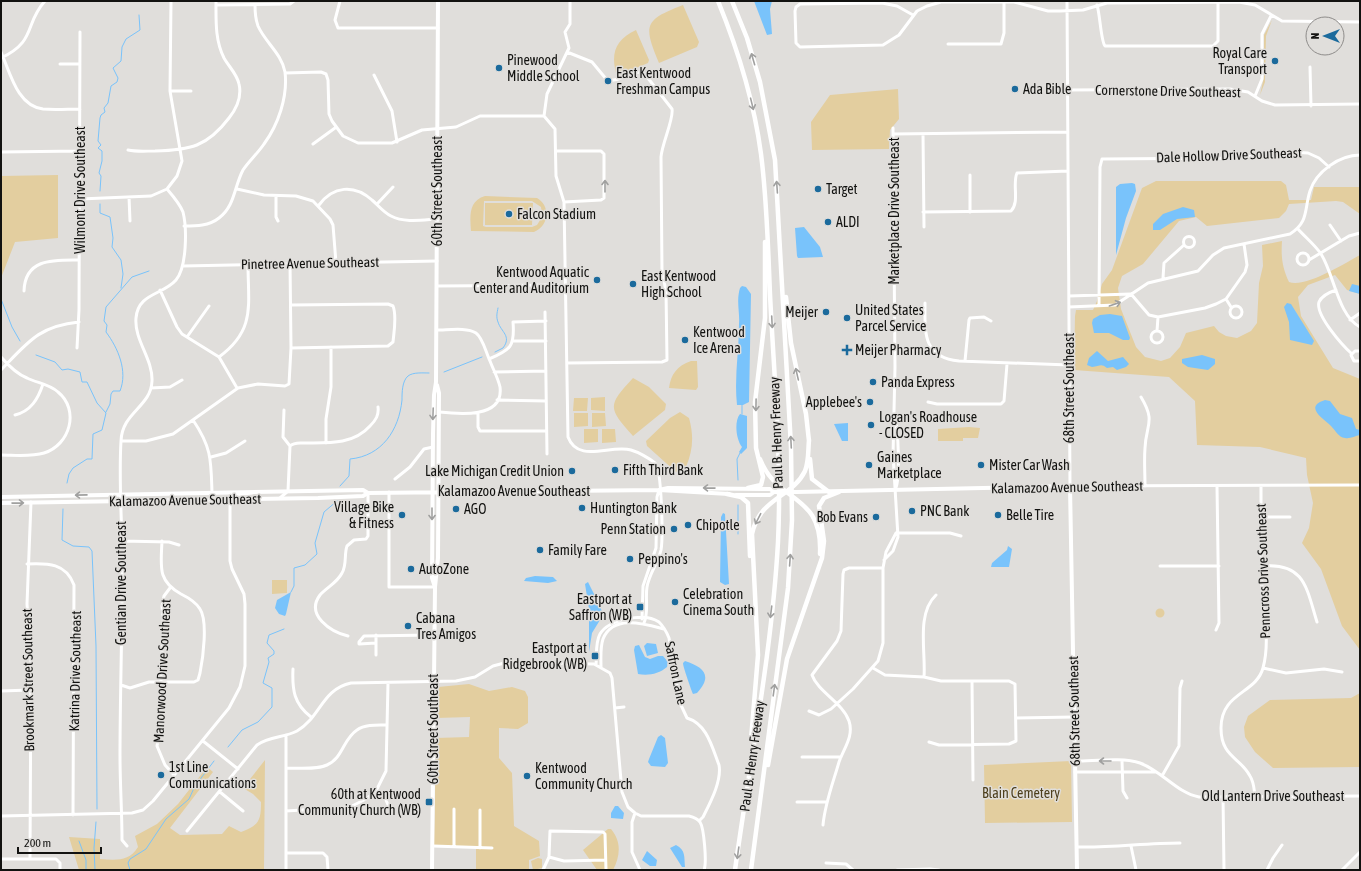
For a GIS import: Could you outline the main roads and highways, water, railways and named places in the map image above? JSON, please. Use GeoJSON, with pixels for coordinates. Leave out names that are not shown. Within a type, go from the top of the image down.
{"type":"FeatureCollection","features":[{"type":"Feature","properties":{"kind":"highway","name":"Paul B. Henry Freeway"},"geometry":{"type":"LineString","coordinates":[[718,1],[739,57],[752,107],[761,154],[765,199],[779,481],[775,582],[736,870]]}},
{"type":"Feature","properties":{"kind":"highway","name":"Paul B. Henry Freeway"},"geometry":{"type":"LineString","coordinates":[[732,1],[752,54],[764,100],[774,153],[778,200],[792,481],[788,588],[751,868]]}},
{"type":"Feature","properties":{"kind":"highway"},"geometry":{"type":"LineString","coordinates":[[748,488],[760,486],[762,483],[756,450],[756,402],[765,309],[765,199]]}},
{"type":"Feature","properties":{"kind":"highway"},"geometry":{"type":"LineString","coordinates":[[778,200],[789,331],[806,414],[811,477],[816,483],[829,492]]}},
{"type":"Feature","properties":{"kind":"highway"},"geometry":{"type":"LineString","coordinates":[[756,432],[759,454],[765,471],[785,492],[806,506],[813,516],[817,527],[820,554],[812,587]]}},
{"type":"Feature","properties":{"kind":"highway"},"geometry":{"type":"LineString","coordinates":[[740,836],[757,680],[758,636],[752,543],[754,526],[765,508],[799,481],[804,472],[808,457],[809,440]]}},
{"type":"Feature","properties":{"kind":"highway"},"geometry":{"type":"LineString","coordinates":[[751,868],[784,674],[820,566],[824,546],[819,506],[824,498],[840,492]]}},
{"type":"Feature","properties":{"kind":"highway"},"geometry":{"type":"LineString","coordinates":[[727,494],[743,498],[749,505],[748,544],[755,587]]}},
{"type":"Feature","properties":{"kind":"main road","name":"60th Street Southeast"},"geometry":{"type":"LineString","coordinates":[[435,587],[432,578],[432,491],[437,330],[438,1]]}},
{"type":"Feature","properties":{"kind":"main road","name":"60th Street Southeast"},"geometry":{"type":"LineString","coordinates":[[432,870],[434,635],[439,491],[439,393],[436,382]]}},
{"type":"Feature","properties":{"kind":"main road"},"geometry":{"type":"LineString","coordinates":[[433,437],[436,438],[439,448]]}},
{"type":"Feature","properties":{"kind":"main road","name":"Kalamazoo Avenue Southeast"},"geometry":{"type":"LineString","coordinates":[[1,498],[353,490],[389,492],[660,490],[770,495],[774,492],[840,492],[1070,486]]}},
{"type":"Feature","properties":{"kind":"main road","name":"68th Street Southeast"},"geometry":{"type":"LineString","coordinates":[[1070,486],[1077,870]]}},
{"type":"Feature","properties":{"kind":"main road","name":"Kalamazoo Avenue Southeast"},"geometry":{"type":"LineString","coordinates":[[660,490],[668,488],[748,488],[770,489],[774,492]]}},
{"type":"Feature","properties":{"kind":"main road"},"geometry":{"type":"LineString","coordinates":[[349,497],[353,490]]}},
{"type":"Feature","properties":{"kind":"main road"},"geometry":{"type":"LineString","coordinates":[[299,498],[300,494],[322,491]]}},
{"type":"Feature","properties":{"kind":"main road","name":"Kalamazoo Avenue Southeast"},"geometry":{"type":"LineString","coordinates":[[1,503],[349,497],[364,496],[368,492]]}},
{"type":"Feature","properties":{"kind":"main road"},"geometry":{"type":"LineString","coordinates":[[40,502],[67,500],[69,496]]}},
{"type":"Feature","properties":{"kind":"main road"},"geometry":{"type":"LineString","coordinates":[[432,538],[438,543]]}},
{"type":"Feature","properties":{"kind":"water"},"geometry":{"type":"Polygon","coordinates":[[[754,1],[772,1],[770,9],[772,34],[767,35],[754,1]]]}},
{"type":"Feature","properties":{"kind":"water"},"geometry":{"type":"Polygon","coordinates":[[[1120,184],[1135,184],[1136,191],[1126,218],[1116,255],[1116,187],[1120,184]]]}},
{"type":"Feature","properties":{"kind":"water"},"geometry":{"type":"Polygon","coordinates":[[[1183,207],[1194,210],[1195,217],[1177,219],[1160,230],[1153,230],[1153,224],[1163,214],[1183,207]]]}},
{"type":"Feature","properties":{"kind":"water"},"geometry":{"type":"Polygon","coordinates":[[[804,227],[820,247],[823,257],[798,258],[795,228],[804,227]]]}},
{"type":"Feature","properties":{"kind":"water"},"geometry":{"type":"Polygon","coordinates":[[[1352,284],[1360,286],[1360,294],[1349,291],[1352,284]]]}},
{"type":"Feature","properties":{"kind":"water"},"geometry":{"type":"Polygon","coordinates":[[[742,286],[746,287],[751,294],[749,402],[743,405],[737,405],[736,385],[739,334],[738,297],[742,286]]]}},
{"type":"Feature","properties":{"kind":"water"},"geometry":{"type":"Polygon","coordinates":[[[1287,303],[1291,304],[1314,341],[1312,345],[1290,340],[1289,322],[1284,307],[1287,303]]]}},
{"type":"Feature","properties":{"kind":"water"},"geometry":{"type":"Polygon","coordinates":[[[1110,314],[1122,316],[1130,338],[1129,340],[1123,340],[1109,333],[1094,333],[1092,323],[1093,319],[1100,315],[1110,314]]]}},
{"type":"Feature","properties":{"kind":"water"},"geometry":{"type":"Polygon","coordinates":[[[1097,351],[1108,361],[1123,357],[1129,364],[1126,367],[1117,370],[1113,367],[1107,368],[1102,365],[1092,367],[1087,365],[1089,358],[1097,351]]]}},
{"type":"Feature","properties":{"kind":"water"},"geometry":{"type":"Polygon","coordinates":[[[1202,355],[1215,359],[1215,364],[1208,370],[1188,367],[1182,363],[1182,359],[1202,355]]]}},
{"type":"Feature","properties":{"kind":"water"},"geometry":{"type":"Polygon","coordinates":[[[1325,400],[1330,401],[1340,414],[1352,418],[1356,429],[1360,430],[1360,435],[1345,438],[1339,435],[1320,417],[1315,409],[1319,403],[1325,400]]]}},
{"type":"Feature","properties":{"kind":"water"},"geometry":{"type":"Polygon","coordinates":[[[740,414],[747,416],[747,448],[741,454],[739,452],[742,447],[738,440],[736,430],[738,417],[740,414]]]}},
{"type":"Feature","properties":{"kind":"water"},"geometry":{"type":"Polygon","coordinates":[[[848,423],[848,441],[842,441],[834,424],[848,423]]]}},
{"type":"Feature","properties":{"kind":"water"},"geometry":{"type":"Polygon","coordinates":[[[723,513],[725,514],[729,584],[725,585],[720,582],[721,517],[723,513]]]}},
{"type":"Feature","properties":{"kind":"water"},"geometry":{"type":"Polygon","coordinates":[[[1008,546],[1012,549],[1009,567],[991,567],[992,563],[1007,550],[1008,546]]]}},
{"type":"Feature","properties":{"kind":"water"},"geometry":{"type":"Polygon","coordinates":[[[535,576],[553,577],[557,581],[548,583],[524,581],[526,578],[535,576]]]}},
{"type":"Feature","properties":{"kind":"water"},"geometry":{"type":"Polygon","coordinates":[[[588,582],[603,615],[592,633],[589,652],[589,609],[585,584],[588,582]]]}},
{"type":"Feature","properties":{"kind":"water"},"geometry":{"type":"Polygon","coordinates":[[[291,592],[285,616],[279,614],[275,608],[277,600],[291,592]]]}},
{"type":"Feature","properties":{"kind":"water"},"geometry":{"type":"Polygon","coordinates":[[[647,643],[656,644],[658,653],[647,656],[644,646],[647,643]]]}},
{"type":"Feature","properties":{"kind":"water"},"geometry":{"type":"Polygon","coordinates":[[[639,645],[645,657],[650,659],[663,656],[668,662],[667,667],[653,674],[638,674],[634,650],[635,646],[639,645]]]}},
{"type":"Feature","properties":{"kind":"water"},"geometry":{"type":"Polygon","coordinates":[[[685,661],[697,666],[704,673],[705,682],[697,693],[693,694],[692,692],[683,665],[685,661]]]}},
{"type":"Feature","properties":{"kind":"water"},"geometry":{"type":"Polygon","coordinates":[[[661,735],[665,738],[668,763],[665,767],[651,766],[648,762],[658,737],[661,735]]]}},
{"type":"Feature","properties":{"kind":"water"},"geometry":{"type":"Polygon","coordinates":[[[615,806],[618,806],[624,813],[623,819],[611,818],[611,813],[615,806]]]}},
{"type":"Feature","properties":{"kind":"water"},"geometry":{"type":"Polygon","coordinates":[[[676,845],[683,852],[685,867],[682,867],[670,848],[676,845]]]}},
{"type":"Feature","properties":{"kind":"water"},"geometry":{"type":"Polygon","coordinates":[[[647,851],[657,860],[656,866],[650,866],[642,860],[647,851]]]}},
{"type":"Feature","properties":{"kind":"waterway"},"geometry":{"type":"LineString","coordinates":[[100,191],[101,176],[99,173],[102,161],[102,151],[98,148],[101,145],[98,141],[100,118],[105,112],[104,108],[108,103],[111,86],[117,82],[118,78],[113,68],[121,61],[122,47],[126,39],[140,30],[139,15]]}},
{"type":"Feature","properties":{"kind":"waterway"},"geometry":{"type":"LineString","coordinates":[[100,204],[100,213],[110,217],[113,238],[112,247],[121,260],[123,274],[121,288]]}},
{"type":"Feature","properties":{"kind":"waterway"},"geometry":{"type":"LineString","coordinates":[[106,412],[110,404],[111,394],[113,391],[120,391],[123,376],[118,352],[106,332],[107,325],[104,321],[106,307],[132,277],[149,271]]}},
{"type":"Feature","properties":{"kind":"waterway"},"geometry":{"type":"LineString","coordinates":[[1,299],[12,327],[20,341]]}},
{"type":"Feature","properties":{"kind":"waterway"},"geometry":{"type":"LineString","coordinates":[[495,352],[503,348],[506,340],[505,334],[497,320],[498,308]]}},
{"type":"Feature","properties":{"kind":"waterway"},"geometry":{"type":"LineString","coordinates":[[36,355],[55,362],[62,370],[68,369],[80,372],[82,382],[87,382],[97,403],[106,413],[102,430],[93,434],[92,459],[87,459],[73,468],[69,474],[67,483]]}},
{"type":"Feature","properties":{"kind":"waterway"},"geometry":{"type":"LineString","coordinates":[[444,372],[482,357]]}},
{"type":"Feature","properties":{"kind":"waterway"},"geometry":{"type":"LineString","coordinates":[[340,486],[349,476],[350,459],[371,453],[380,447],[393,431],[400,411],[403,387],[406,378],[413,374],[429,373]]}},
{"type":"Feature","properties":{"kind":"waterway"},"geometry":{"type":"LineString","coordinates":[[742,405],[742,414]]}},
{"type":"Feature","properties":{"kind":"waterway"},"geometry":{"type":"LineString","coordinates":[[738,480],[737,459],[740,453]]}},
{"type":"Feature","properties":{"kind":"waterway"},"geometry":{"type":"LineString","coordinates":[[291,592],[294,586],[294,568],[305,565],[317,554],[315,543],[324,512],[337,501]]}},
{"type":"Feature","properties":{"kind":"waterway"},"geometry":{"type":"LineString","coordinates":[[738,505],[738,534]]}},
{"type":"Feature","properties":{"kind":"waterway"},"geometry":{"type":"LineString","coordinates":[[63,509],[62,540],[73,546],[89,547],[92,551],[96,646],[97,809]]}},
{"type":"Feature","properties":{"kind":"waterway"},"geometry":{"type":"LineString","coordinates":[[228,747],[242,730],[258,722],[272,707],[272,688],[263,683],[269,662],[268,658],[274,654],[274,651],[267,643],[269,635],[284,629]]}},
{"type":"Feature","properties":{"kind":"waterway"},"geometry":{"type":"LineString","coordinates":[[130,870],[128,863],[130,859],[146,849],[166,819],[189,799],[195,786],[214,761]]}},
{"type":"Feature","properties":{"kind":"waterway"},"geometry":{"type":"LineString","coordinates":[[95,870],[94,848],[96,822]]}},
{"type":"Feature","properties":{"kind":"waterway"},"geometry":{"type":"LineString","coordinates":[[79,841],[86,860],[86,870]]}},
{"type":"Feature","properties":{"kind":"place","name":"Royal Care Transport"},"geometry":{"type":"Point","coordinates":[1275,61]}},
{"type":"Feature","properties":{"kind":"place","name":"Pinewood Middle School"},"geometry":{"type":"Point","coordinates":[499,68]}},
{"type":"Feature","properties":{"kind":"place","name":"East Kentwood Freshman Campus"},"geometry":{"type":"Point","coordinates":[608,81]}},
{"type":"Feature","properties":{"kind":"place","name":"Ada Bible"},"geometry":{"type":"Point","coordinates":[1015,89]}},
{"type":"Feature","properties":{"kind":"place","name":"Target"},"geometry":{"type":"Point","coordinates":[818,189]}},
{"type":"Feature","properties":{"kind":"place","name":"Falcon Stadium"},"geometry":{"type":"Point","coordinates":[509,214]}},
{"type":"Feature","properties":{"kind":"place","name":"ALDI"},"geometry":{"type":"Point","coordinates":[828,222]}},
{"type":"Feature","properties":{"kind":"place","name":"Kentwood Aquatic Center and Auditorium"},"geometry":{"type":"Point","coordinates":[597,280]}},
{"type":"Feature","properties":{"kind":"place","name":"East Kentwood High School"},"geometry":{"type":"Point","coordinates":[633,284]}},
{"type":"Feature","properties":{"kind":"place","name":"Meijer"},"geometry":{"type":"Point","coordinates":[826,312]}},
{"type":"Feature","properties":{"kind":"place","name":"United States Parcel Service"},"geometry":{"type":"Point","coordinates":[847,318]}},
{"type":"Feature","properties":{"kind":"place","name":"Kentwood Ice Arena"},"geometry":{"type":"Point","coordinates":[685,340]}},
{"type":"Feature","properties":{"kind":"place","name":"Meijer Pharmacy"},"geometry":{"type":"Point","coordinates":[847,350]}},
{"type":"Feature","properties":{"kind":"place","name":"Panda Express"},"geometry":{"type":"Point","coordinates":[873,382]}},
{"type":"Feature","properties":{"kind":"place","name":"Applebee's"},"geometry":{"type":"Point","coordinates":[870,402]}},
{"type":"Feature","properties":{"kind":"place","name":"Logan's Roadhouse - CLOSED"},"geometry":{"type":"Point","coordinates":[871,425]}},
{"type":"Feature","properties":{"kind":"place","name":"Gaines Marketplace"},"geometry":{"type":"Point","coordinates":[869,465]}},
{"type":"Feature","properties":{"kind":"place","name":"Mister Car Wash"},"geometry":{"type":"Point","coordinates":[981,465]}},
{"type":"Feature","properties":{"kind":"place","name":"Fifth Third Bank"},"geometry":{"type":"Point","coordinates":[615,470]}},
{"type":"Feature","properties":{"kind":"place","name":"Lake Michigan Credit Union"},"geometry":{"type":"Point","coordinates":[572,471]}},
{"type":"Feature","properties":{"kind":"place","name":"Huntington Bank"},"geometry":{"type":"Point","coordinates":[582,508]}},
{"type":"Feature","properties":{"kind":"place","name":"AGO"},"geometry":{"type":"Point","coordinates":[456,509]}},
{"type":"Feature","properties":{"kind":"place","name":"PNC Bank"},"geometry":{"type":"Point","coordinates":[912,511]}},
{"type":"Feature","properties":{"kind":"place","name":"Village Bike & Fitness"},"geometry":{"type":"Point","coordinates":[402,515]}},
{"type":"Feature","properties":{"kind":"place","name":"Belle Tire"},"geometry":{"type":"Point","coordinates":[998,515]}},
{"type":"Feature","properties":{"kind":"place","name":"Bob Evans"},"geometry":{"type":"Point","coordinates":[876,517]}},
{"type":"Feature","properties":{"kind":"place","name":"Chipotle"},"geometry":{"type":"Point","coordinates":[688,525]}},
{"type":"Feature","properties":{"kind":"place","name":"Penn Station"},"geometry":{"type":"Point","coordinates":[674,529]}},
{"type":"Feature","properties":{"kind":"place","name":"Family Fare"},"geometry":{"type":"Point","coordinates":[540,550]}},
{"type":"Feature","properties":{"kind":"place","name":"Peppino's"},"geometry":{"type":"Point","coordinates":[630,559]}},
{"type":"Feature","properties":{"kind":"place","name":"AutoZone"},"geometry":{"type":"Point","coordinates":[411,569]}},
{"type":"Feature","properties":{"kind":"place","name":"Celebration Cinema South"},"geometry":{"type":"Point","coordinates":[675,602]}},
{"type":"Feature","properties":{"kind":"place","name":"Eastport at Saffron (WB)"},"geometry":{"type":"Point","coordinates":[640,607]}},
{"type":"Feature","properties":{"kind":"place","name":"Cabana Tres Amigos"},"geometry":{"type":"Point","coordinates":[408,626]}},
{"type":"Feature","properties":{"kind":"place","name":"Eastport at Ridgebrook (WB)"},"geometry":{"type":"Point","coordinates":[595,656]}},
{"type":"Feature","properties":{"kind":"place","name":"1st Line Communications"},"geometry":{"type":"Point","coordinates":[161,775]}},
{"type":"Feature","properties":{"kind":"place","name":"Kentwood Community Church"},"geometry":{"type":"Point","coordinates":[527,776]}},
{"type":"Feature","properties":{"kind":"place","name":"60th at Kentwood Community Church (WB)"},"geometry":{"type":"Point","coordinates":[429,802]}},
{"type":"Feature","properties":{"kind":"park label","name":"Blain Cemetery"},"geometry":{"type":"Point","coordinates":[1021,793]}}]}
